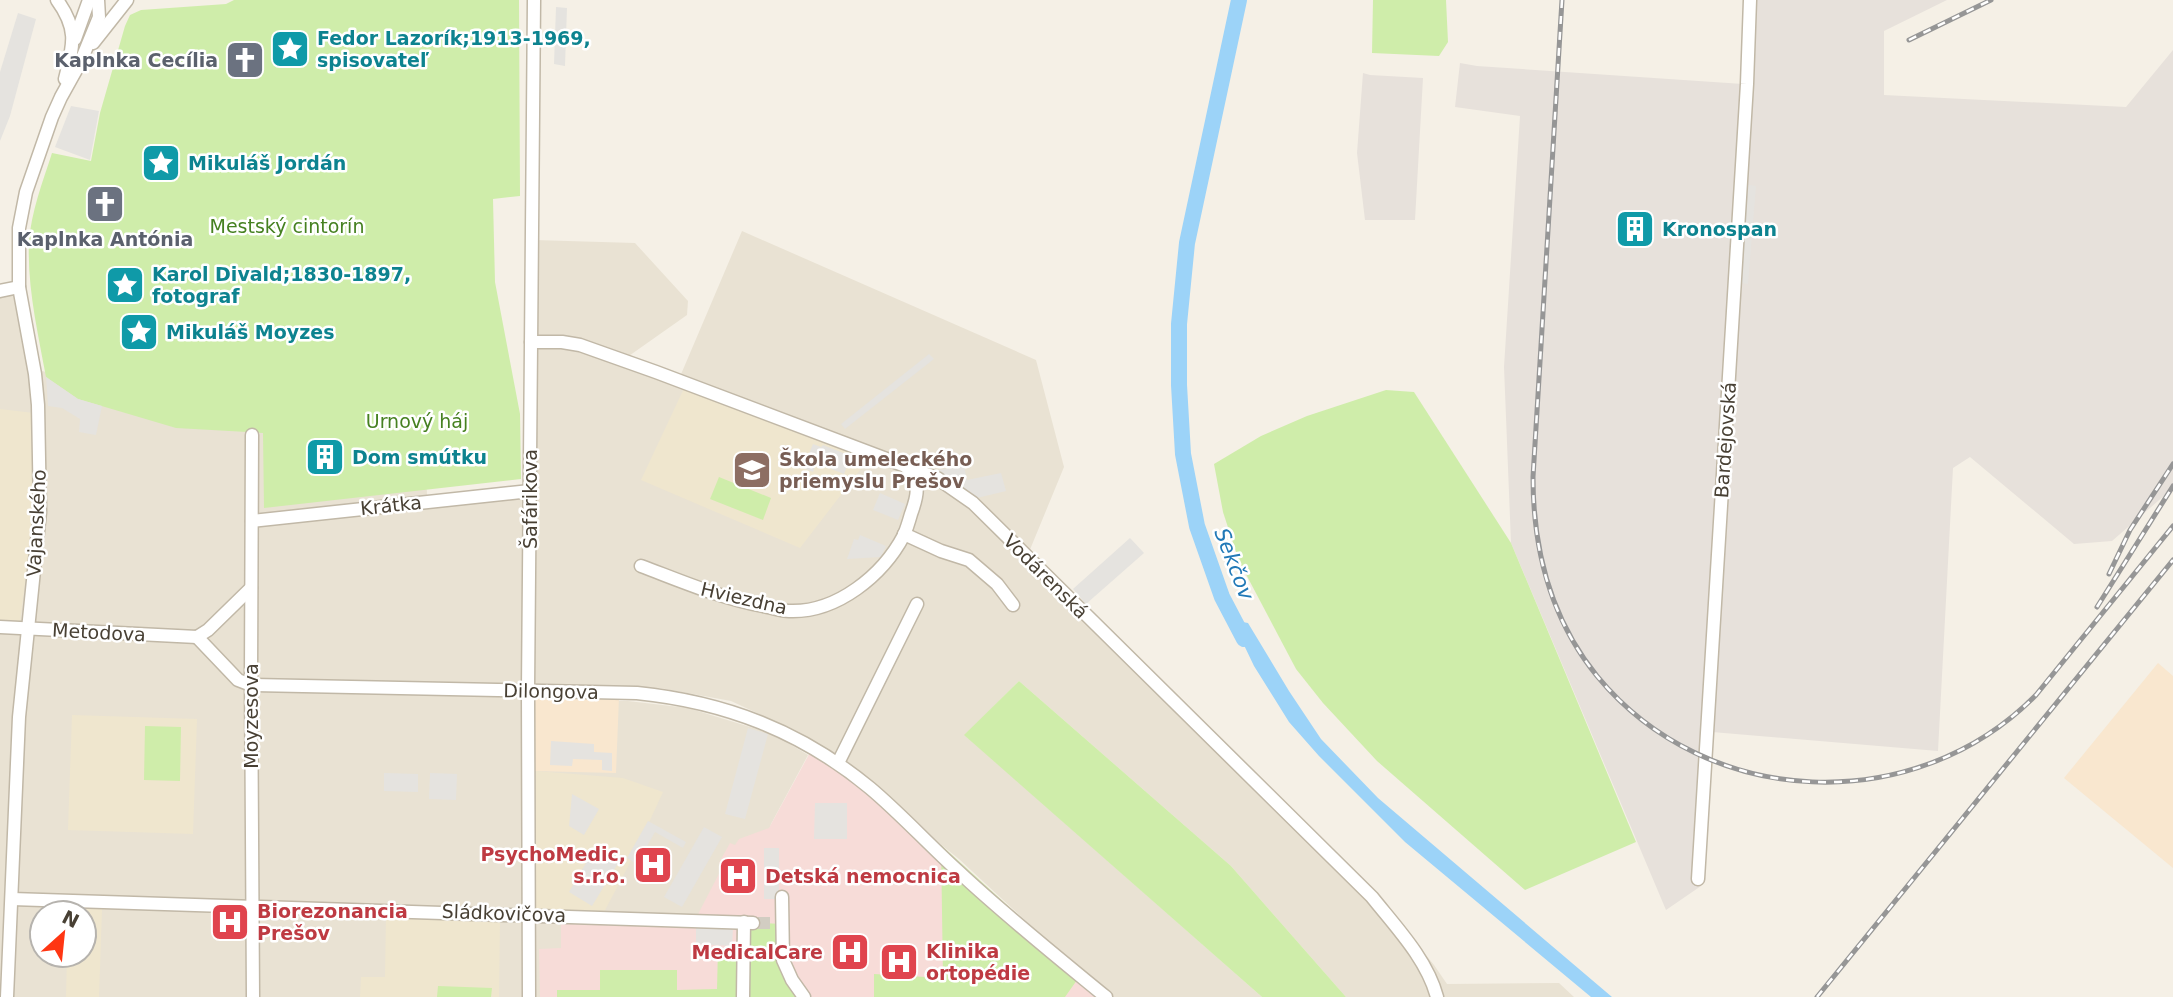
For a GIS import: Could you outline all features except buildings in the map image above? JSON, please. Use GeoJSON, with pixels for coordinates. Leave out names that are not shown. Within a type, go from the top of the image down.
{"type":"FeatureCollection","features":[{"type":"Feature","properties":{"kind":"street"},"geometry":{"type":"LineString","coordinates":[[57,0],[69,18],[74,44]]}},
{"type":"Feature","properties":{"kind":"street","name":"Vajanského"},"geometry":{"type":"LineString","coordinates":[[7,997],[4,960],[12,899],[19,717],[40,512],[35,374],[19,287],[21,211],[61,97],[74,44],[89,0]]}},
{"type":"Feature","properties":{"kind":"street"},"geometry":{"type":"LineString","coordinates":[[81,61],[99,17],[98,0]]}},
{"type":"Feature","properties":{"kind":"street"},"geometry":{"type":"LineString","coordinates":[[81,61],[127,0]]}},
{"type":"Feature","properties":{"kind":"street","name":"Šafárikova"},"geometry":{"type":"LineString","coordinates":[[530,997],[528,690],[534,0]]}},
{"type":"Feature","properties":{"kind":"street","name":"Bardejovská"},"geometry":{"type":"LineString","coordinates":[[1698,879],[1750,0]]}},
{"type":"Feature","properties":{"kind":"street","name":"Vajanského"},"geometry":{"type":"LineString","coordinates":[[61,97],[81,61]]}},
{"type":"Feature","properties":{"kind":"street"},"geometry":{"type":"LineString","coordinates":[[0,291],[19,287]]}},
{"type":"Feature","properties":{"kind":"street","name":"Vodárenská"},"geometry":{"type":"LineString","coordinates":[[531,342],[580,345],[905,465],[937,478],[973,503],[1371,897],[1406,940],[1425,970],[1437,997]]}},
{"type":"Feature","properties":{"kind":"street","name":"Moyzesova"},"geometry":{"type":"LineString","coordinates":[[252,435],[253,997]]}},
{"type":"Feature","properties":{"kind":"street","name":"Hviezdna"},"geometry":{"type":"LineString","coordinates":[[640,566],[709,592],[753,604],[789,611],[830,604],[875,574],[904,534],[917,495],[913,476],[905,465]]}},
{"type":"Feature","properties":{"kind":"street","name":"Krátka"},"geometry":{"type":"LineString","coordinates":[[252,521],[530,491]]}},
{"type":"Feature","properties":{"kind":"street"},"geometry":{"type":"LineString","coordinates":[[904,534],[969,561],[997,584],[1013,605]]}},
{"type":"Feature","properties":{"kind":"street"},"geometry":{"type":"LineString","coordinates":[[251,588],[197,637],[238,680],[251,685]]}},
{"type":"Feature","properties":{"kind":"street"},"geometry":{"type":"LineString","coordinates":[[838,763],[917,604]]}},
{"type":"Feature","properties":{"kind":"street","name":"Metodova"},"geometry":{"type":"LineString","coordinates":[[0,627],[197,637]]}},
{"type":"Feature","properties":{"kind":"street","name":"Dilongova"},"geometry":{"type":"LineString","coordinates":[[251,685],[637,693],[708,704],[760,722],[806,743],[838,763],[872,790],[961,874],[1105,997]]}},
{"type":"Feature","properties":{"kind":"street"},"geometry":{"type":"LineString","coordinates":[[782,897],[778,923],[783,960],[804,997]]}},
{"type":"Feature","properties":{"kind":"street","name":"Sládkovičova"},"geometry":{"type":"LineString","coordinates":[[12,899],[748,922],[743,997]]}},
{"type":"Feature","properties":{"kind":"shaded area"},"geometry":{"type":"Polygon","coordinates":[[[1749,0],[1947,0],[1884,31],[1884,95],[2126,107],[2173,50],[2173,488],[2112,541],[2074,544],[1970,457],[1953,468],[1938,751],[1712,732],[1701,886],[1666,910],[1511,543],[1504,367],[1520,116],[1455,107],[1460,63],[1743,84],[1749,0]]]}},
{"type":"Feature","properties":{"kind":"shaded area"},"geometry":{"type":"Polygon","coordinates":[[[556,7],[567,8],[565,66],[554,64],[556,7]]]}},
{"type":"Feature","properties":{"kind":"shaded area"},"geometry":{"type":"Polygon","coordinates":[[[18,13],[36,19],[10,116],[0,141],[0,72],[18,13]]]}},
{"type":"Feature","properties":{"kind":"shaded area"},"geometry":{"type":"Polygon","coordinates":[[[1363,73],[1423,78],[1415,220],[1365,220],[1357,153],[1363,73]]]}},
{"type":"Feature","properties":{"kind":"shaded area"},"geometry":{"type":"Polygon","coordinates":[[[71,106],[99,111],[90,160],[55,147],[71,106]]]}},
{"type":"Feature","properties":{"kind":"shaded area"},"geometry":{"type":"Polygon","coordinates":[[[1741,184],[1756,186],[1748,284],[1735,282],[1741,184]]]}},
{"type":"Feature","properties":{"kind":"shaded area"},"geometry":{"type":"Polygon","coordinates":[[[742,231],[1036,360],[1064,467],[1029,552],[1392,913],[1447,984],[1559,983],[1574,997],[1346,997],[1231,866],[1019,681],[965,735],[1262,997],[1065,997],[1082,973],[959,859],[834,759],[785,726],[731,701],[660,688],[536,685],[536,701],[628,701],[688,708],[760,730],[808,755],[771,824],[717,997],[0,997],[0,295],[21,292],[36,369],[135,400],[425,408],[427,497],[531,488],[534,240],[635,243],[688,301],[687,315],[626,358],[679,379],[742,231]],[[536,771],[535,912],[633,857],[536,771]]]}},
{"type":"Feature","properties":{"kind":"shaded area"},"geometry":{"type":"Polygon","coordinates":[[[929,354],[934,359],[845,429],[841,424],[929,354]]]}},
{"type":"Feature","properties":{"kind":"shaded area"},"geometry":{"type":"Polygon","coordinates":[[[46,377],[78,399],[102,406],[96,435],[79,432],[80,419],[62,408],[48,406],[46,377]]]}},
{"type":"Feature","properties":{"kind":"shaded area","name":"Škola umeleckého priemyslu Prešov"},"geometry":{"type":"Polygon","coordinates":[[[687,382],[864,445],[867,461],[800,548],[641,480],[687,382]]]}},
{"type":"Feature","properties":{"kind":"shaded area"},"geometry":{"type":"Polygon","coordinates":[[[0,409],[34,413],[34,513],[20,622],[0,621],[0,409]]]}},
{"type":"Feature","properties":{"kind":"shaded area"},"geometry":{"type":"Polygon","coordinates":[[[813,444],[851,456],[844,474],[816,463],[813,472],[803,468],[813,444]]]}},
{"type":"Feature","properties":{"kind":"shaded area"},"geometry":{"type":"Polygon","coordinates":[[[964,466],[967,480],[1001,473],[1006,491],[977,498],[938,470],[964,466]]]}},
{"type":"Feature","properties":{"kind":"shaded area"},"geometry":{"type":"Polygon","coordinates":[[[880,493],[905,504],[898,520],[873,510],[880,493]]]}},
{"type":"Feature","properties":{"kind":"shaded area"},"geometry":{"type":"Polygon","coordinates":[[[860,535],[886,546],[881,557],[847,559],[854,539],[858,540],[860,535]]]}},
{"type":"Feature","properties":{"kind":"shaded area"},"geometry":{"type":"Polygon","coordinates":[[[1130,538],[1144,553],[1086,604],[1073,589],[1130,538]]]}},
{"type":"Feature","properties":{"kind":"shaded area"},"geometry":{"type":"Polygon","coordinates":[[[2158,663],[2173,676],[2173,868],[2064,778],[2158,663]]]}},
{"type":"Feature","properties":{"kind":"shaded area"},"geometry":{"type":"Polygon","coordinates":[[[535,694],[619,697],[616,773],[533,771],[535,694]]]}},
{"type":"Feature","properties":{"kind":"shaded area"},"geometry":{"type":"Polygon","coordinates":[[[72,715],[197,719],[193,834],[68,830],[72,715]]]}},
{"type":"Feature","properties":{"kind":"shaded area"},"geometry":{"type":"Polygon","coordinates":[[[748,728],[768,734],[745,819],[725,814],[748,728]]]}},
{"type":"Feature","properties":{"kind":"shaded area"},"geometry":{"type":"Polygon","coordinates":[[[551,741],[594,744],[594,752],[612,753],[612,771],[602,770],[602,760],[573,759],[572,766],[550,765],[551,741]]]}},
{"type":"Feature","properties":{"kind":"shaded area"},"geometry":{"type":"Polygon","coordinates":[[[813,747],[838,763],[1106,997],[540,997],[539,949],[561,948],[561,915],[695,920],[723,866],[719,863],[730,843],[735,845],[739,839],[769,828],[813,747]]]}},
{"type":"Feature","properties":{"kind":"shaded area"},"geometry":{"type":"Polygon","coordinates":[[[536,771],[623,778],[663,792],[602,916],[535,912],[536,771]]]}},
{"type":"Feature","properties":{"kind":"shaded area"},"geometry":{"type":"Polygon","coordinates":[[[384,773],[418,774],[418,792],[384,791],[384,773]]]}},
{"type":"Feature","properties":{"kind":"shaded area"},"geometry":{"type":"Polygon","coordinates":[[[430,773],[457,774],[456,800],[429,799],[430,773]]]}},
{"type":"Feature","properties":{"kind":"shaded area"},"geometry":{"type":"Polygon","coordinates":[[[572,794],[599,809],[584,835],[569,826],[572,794]]]}},
{"type":"Feature","properties":{"kind":"shaded area"},"geometry":{"type":"Polygon","coordinates":[[[815,803],[847,803],[847,839],[814,839],[815,803]]]}},
{"type":"Feature","properties":{"kind":"shaded area"},"geometry":{"type":"Polygon","coordinates":[[[648,821],[686,842],[683,848],[655,832],[637,864],[627,858],[648,821]]]}},
{"type":"Feature","properties":{"kind":"shaded area"},"geometry":{"type":"Polygon","coordinates":[[[704,827],[722,837],[682,907],[664,897],[704,827]]]}},
{"type":"Feature","properties":{"kind":"shaded area"},"geometry":{"type":"Polygon","coordinates":[[[596,846],[620,860],[592,906],[569,892],[596,846]]]}},
{"type":"Feature","properties":{"kind":"shaded area"},"geometry":{"type":"Polygon","coordinates":[[[764,848],[779,848],[779,899],[764,899],[764,848]]]}},
{"type":"Feature","properties":{"kind":"shaded area"},"geometry":{"type":"Polygon","coordinates":[[[98,909],[102,909],[99,997],[66,997],[67,969],[98,969],[98,909]]]}},
{"type":"Feature","properties":{"kind":"shaded area"},"geometry":{"type":"Polygon","coordinates":[[[386,917],[500,919],[499,997],[360,997],[361,977],[385,977],[386,917]]]}},
{"type":"Feature","properties":{"kind":"shaded area"},"geometry":{"type":"Polygon","coordinates":[[[696,926],[733,927],[732,946],[696,944],[696,926]]]}},
{"type":"Feature","properties":{"kind":"green space","name":"Mestský cintorín"},"geometry":{"type":"Polygon","coordinates":[[[234,0],[519,0],[520,196],[493,199],[495,282],[520,414],[521,479],[264,508],[263,433],[176,428],[78,399],[46,377],[31,293],[29,242],[35,208],[52,153],[91,161],[100,113],[130,15],[141,10],[226,4],[234,0]]]}},
{"type":"Feature","properties":{"kind":"green space"},"geometry":{"type":"Polygon","coordinates":[[[1373,0],[1446,0],[1448,42],[1439,56],[1372,53],[1373,0]]]}},
{"type":"Feature","properties":{"kind":"green space"},"geometry":{"type":"Polygon","coordinates":[[[1386,390],[1414,392],[1511,543],[1636,842],[1525,890],[1377,761],[1323,703],[1296,669],[1239,561],[1223,512],[1214,464],[1261,436],[1307,416],[1386,390]]]}},
{"type":"Feature","properties":{"kind":"green space"},"geometry":{"type":"Polygon","coordinates":[[[719,477],[771,498],[763,520],[710,499],[719,477]]]}},
{"type":"Feature","properties":{"kind":"green space"},"geometry":{"type":"Polygon","coordinates":[[[1019,681],[1231,866],[1346,997],[1262,997],[964,735],[1019,681]]]}},
{"type":"Feature","properties":{"kind":"green space"},"geometry":{"type":"Polygon","coordinates":[[[145,726],[181,727],[180,781],[144,780],[145,726]]]}},
{"type":"Feature","properties":{"kind":"green space"},"geometry":{"type":"Polygon","coordinates":[[[941,845],[1082,973],[1065,997],[874,997],[874,974],[943,978],[941,845]]]}},
{"type":"Feature","properties":{"kind":"green space"},"geometry":{"type":"Polygon","coordinates":[[[744,922],[782,924],[783,961],[809,997],[557,997],[557,990],[600,990],[600,970],[677,970],[677,990],[717,989],[718,949],[743,952],[744,922]]]}},
{"type":"Feature","properties":{"kind":"green space"},"geometry":{"type":"Polygon","coordinates":[[[438,986],[492,988],[491,997],[437,997],[438,986]]]}},
{"type":"Feature","properties":{"kind":"water"},"geometry":{"type":"Polygon","coordinates":[[[1232,620],[1248,623],[1321,739],[1378,798],[1612,997],[1591,997],[1405,842],[1289,722],[1254,666],[1232,620]]]}},
{"type":"Feature","properties":{"kind":"waterway","name":"Sekčov"},"geometry":{"type":"LineString","coordinates":[[1239,0],[1187,243],[1179,324],[1179,385],[1183,454],[1197,526],[1222,597],[1244,639]]}},
{"type":"Feature","properties":{"kind":"tunnel"},"geometry":{"type":"LineString","coordinates":[[758,923],[774,923]]}},
{"type":"Feature","properties":{"kind":"railway"},"geometry":{"type":"LineString","coordinates":[[1562,0],[1533,477],[1536,531],[1547,582],[1567,631],[1597,676],[1642,720],[1695,753],[1752,773],[1812,782],[1873,778],[1932,763],[1987,735],[2036,695],[2173,526]]}},
{"type":"Feature","properties":{"kind":"railway"},"geometry":{"type":"LineString","coordinates":[[1909,40],[1991,0]]}},
{"type":"Feature","properties":{"kind":"railway"},"geometry":{"type":"LineString","coordinates":[[2109,574],[2130,530],[2173,464]]}},
{"type":"Feature","properties":{"kind":"railway"},"geometry":{"type":"LineString","coordinates":[[2097,607],[2173,486]]}},
{"type":"Feature","properties":{"kind":"railway"},"geometry":{"type":"LineString","coordinates":[[1817,997],[2173,560]]}},
{"type":"Feature","properties":{"kind":"place","name":"Fedor Lazorík;1913-1969, spisovateľ"},"geometry":{"type":"Point","coordinates":[290,49]}},
{"type":"Feature","properties":{"kind":"place","name":"Kaplnka Cecília"},"geometry":{"type":"Point","coordinates":[245,60]}},
{"type":"Feature","properties":{"kind":"place","name":"Mikuláš Jordán"},"geometry":{"type":"Point","coordinates":[161,163]}},
{"type":"Feature","properties":{"kind":"place","name":"Kaplnka Antónia"},"geometry":{"type":"Point","coordinates":[105,204]}},
{"type":"Feature","properties":{"kind":"place","name":"Kronospan"},"geometry":{"type":"Point","coordinates":[1635,229]}},
{"type":"Feature","properties":{"kind":"place","name":"Karol Divald;1830-1897, fotograf"},"geometry":{"type":"Point","coordinates":[125,285]}},
{"type":"Feature","properties":{"kind":"place","name":"Mikuláš Moyzes"},"geometry":{"type":"Point","coordinates":[139,332]}},
{"type":"Feature","properties":{"kind":"place","name":"Dom smútku"},"geometry":{"type":"Point","coordinates":[325,457]}},
{"type":"Feature","properties":{"kind":"place","name":"Škola umeleckého priemyslu Prešov"},"geometry":{"type":"Point","coordinates":[752,470]}},
{"type":"Feature","properties":{"kind":"place","name":"PsychoMedic, s.r.o."},"geometry":{"type":"Point","coordinates":[653,865]}},
{"type":"Feature","properties":{"kind":"place","name":"Detská nemocnica"},"geometry":{"type":"Point","coordinates":[738,876]}},
{"type":"Feature","properties":{"kind":"place","name":"Biorezonancia Prešov"},"geometry":{"type":"Point","coordinates":[230,922]}},
{"type":"Feature","properties":{"kind":"place","name":"MedicalCare"},"geometry":{"type":"Point","coordinates":[850,952]}},
{"type":"Feature","properties":{"kind":"place","name":"Klinika ortopédie"},"geometry":{"type":"Point","coordinates":[899,962]}},
{"type":"Feature","properties":{"kind":"park label","name":"Urnový háj"},"geometry":{"type":"Point","coordinates":[417,421]}}]}
